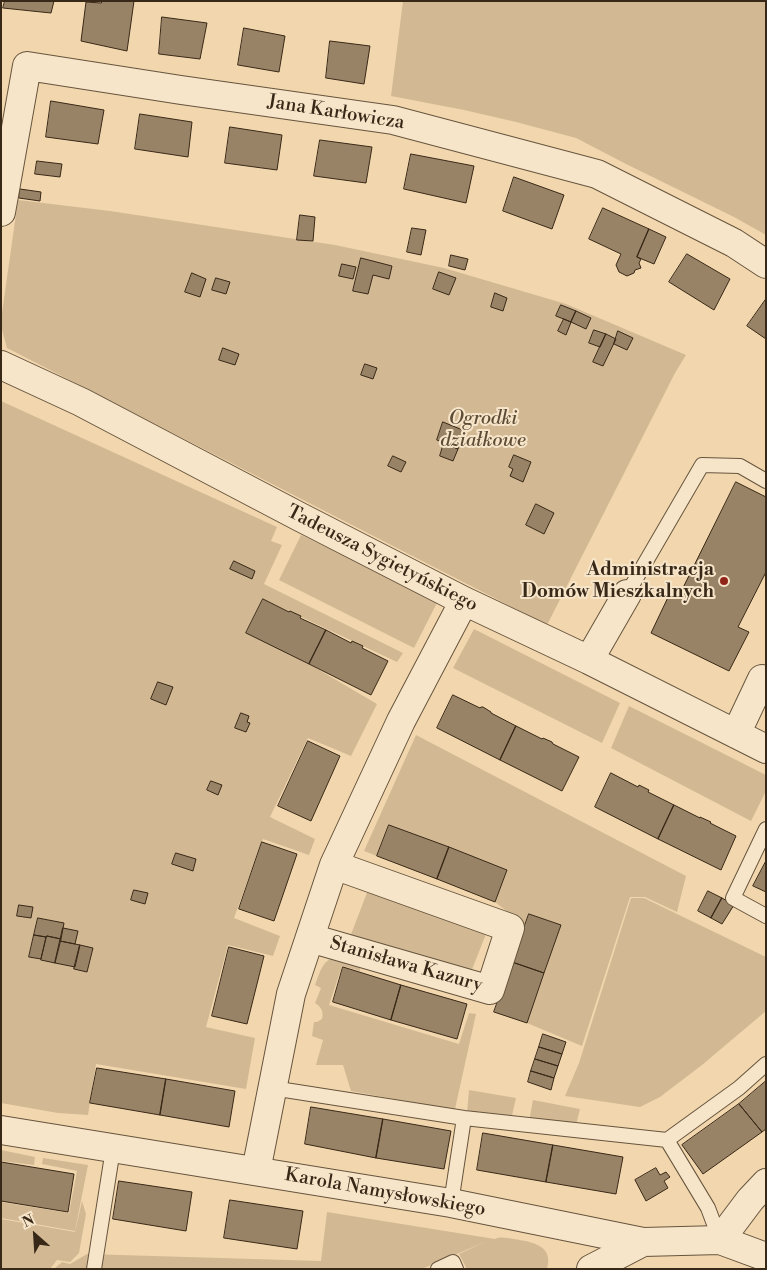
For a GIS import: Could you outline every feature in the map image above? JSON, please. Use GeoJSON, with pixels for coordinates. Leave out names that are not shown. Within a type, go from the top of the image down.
{"type":"FeatureCollection","features":[{"type":"Feature","properties":{"kind":"street","name":"Jana Karłowicza"},"geometry":{"type":"LineString","coordinates":[[1,212],[27,66],[393,120],[597,174],[734,243],[766,264]]}},
{"type":"Feature","properties":{"kind":"street","name":"Tadeusza Sygietyńskiego"},"geometry":{"type":"LineString","coordinates":[[1,365],[81,402],[464,601],[589,660],[766,748]]}},
{"type":"Feature","properties":{"kind":"street"},"geometry":{"type":"LineString","coordinates":[[589,660],[627,594]]}},
{"type":"Feature","properties":{"kind":"street","name":"Stanisława Kazury"},"geometry":{"type":"LineString","coordinates":[[256,1171],[291,994],[334,865],[401,721],[464,601]]}},
{"type":"Feature","properties":{"kind":"street"},"geometry":{"type":"LineString","coordinates":[[736,734],[764,674]]}},
{"type":"Feature","properties":{"kind":"street","name":"Stanisława Kazury"},"geometry":{"type":"LineString","coordinates":[[310,938],[490,990],[510,928],[334,865]]}},
{"type":"Feature","properties":{"kind":"street","name":"Karola Namysłowskiego"},"geometry":{"type":"LineString","coordinates":[[1,1130],[451,1203],[643,1242],[720,1240],[766,1257]]}},
{"type":"Feature","properties":{"kind":"street"},"geometry":{"type":"LineString","coordinates":[[720,1240],[750,1200],[766,1183]]}},
{"type":"Feature","properties":{"kind":"street"},"geometry":{"type":"LineString","coordinates":[[577,1269],[582,1254],[578,1229]]}},
{"type":"Feature","properties":{"kind":"street"},"geometry":{"type":"LineString","coordinates":[[591,1269],[643,1242]]}},
{"type":"Feature","properties":{"kind":"lane"},"geometry":{"type":"LineString","coordinates":[[627,594],[702,465],[740,466],[766,481]]}},
{"type":"Feature","properties":{"kind":"lane"},"geometry":{"type":"LineString","coordinates":[[766,828],[733,898],[766,916]]}},
{"type":"Feature","properties":{"kind":"lane"},"geometry":{"type":"LineString","coordinates":[[272,1088],[464,1118],[667,1140],[739,1088],[766,1064]]}},
{"type":"Feature","properties":{"kind":"lane"},"geometry":{"type":"LineString","coordinates":[[451,1203],[464,1118]]}},
{"type":"Feature","properties":{"kind":"lane"},"geometry":{"type":"LineString","coordinates":[[667,1140],[708,1208],[720,1240]]}},
{"type":"Feature","properties":{"kind":"lane"},"geometry":{"type":"LineString","coordinates":[[94,1269],[113,1149]]}},
{"type":"Feature","properties":{"kind":"lane"},"geometry":{"type":"LineString","coordinates":[[438,1269],[453,1262],[456,1269]]}},
{"type":"Feature","properties":{"kind":"green space"},"geometry":{"type":"Polygon","coordinates":[[[403,1],[766,1],[766,235],[576,138],[464,110],[391,96],[403,1]]]}},
{"type":"Feature","properties":{"kind":"green space","name":"Ogrodki działkowe"},"geometry":{"type":"Polygon","coordinates":[[[18,200],[110,211],[335,245],[444,268],[566,304],[686,355],[675,373],[547,625],[7,348],[1,320],[18,200]]]}},
{"type":"Feature","properties":{"kind":"green space"},"geometry":{"type":"Polygon","coordinates":[[[1,401],[277,527],[271,541],[282,545],[264,584],[403,653],[397,662],[263,599],[246,632],[309,664],[377,704],[351,756],[308,738],[270,817],[315,839],[309,855],[263,839],[234,918],[280,936],[273,956],[228,945],[206,1027],[255,1038],[246,1089],[96,1064],[88,1115],[58,1113],[1,1103],[1,401]]]}},
{"type":"Feature","properties":{"kind":"green space"},"geometry":{"type":"Polygon","coordinates":[[[301,535],[438,601],[414,648],[279,580],[301,535]]]}},
{"type":"Feature","properties":{"kind":"green space"},"geometry":{"type":"Polygon","coordinates":[[[474,629],[620,703],[602,743],[453,668],[474,629]]]}},
{"type":"Feature","properties":{"kind":"green space"},"geometry":{"type":"Polygon","coordinates":[[[629,706],[766,775],[766,791],[751,821],[611,748],[629,706]]]}},
{"type":"Feature","properties":{"kind":"green space"},"geometry":{"type":"Polygon","coordinates":[[[416,735],[686,876],[677,912],[645,897],[630,897],[582,1046],[527,1023],[561,925],[529,914],[524,925],[495,902],[507,870],[389,825],[377,856],[364,851],[416,735]]]}},
{"type":"Feature","properties":{"kind":"green space"},"geometry":{"type":"Polygon","coordinates":[[[368,890],[488,929],[469,977],[350,937],[368,890]]]}},
{"type":"Feature","properties":{"kind":"green space"},"geometry":{"type":"Polygon","coordinates":[[[631,898],[644,898],[766,957],[766,1011],[702,1065],[660,1097],[640,1107],[565,1096],[579,1063],[631,898]]]}},
{"type":"Feature","properties":{"kind":"green space"},"geometry":{"type":"Polygon","coordinates":[[[333,958],[360,966],[360,971],[342,966],[329,1005],[459,1044],[469,1013],[476,1014],[455,1109],[351,1091],[343,1065],[316,1065],[323,1040],[312,1036],[314,1022],[322,1019],[323,1014],[322,1009],[315,1003],[321,988],[315,985],[326,962],[333,958]]]}},
{"type":"Feature","properties":{"kind":"green space"},"geometry":{"type":"Polygon","coordinates":[[[469,1090],[516,1098],[511,1120],[467,1113],[469,1090]]]}},
{"type":"Feature","properties":{"kind":"green space"},"geometry":{"type":"Polygon","coordinates":[[[533,1100],[580,1109],[575,1129],[529,1121],[533,1100]]]}},
{"type":"Feature","properties":{"kind":"green space"},"geometry":{"type":"Polygon","coordinates":[[[1,1150],[35,1157],[34,1165],[1,1161],[1,1150]]]}},
{"type":"Feature","properties":{"kind":"green space"},"geometry":{"type":"Polygon","coordinates":[[[43,1158],[88,1165],[75,1231],[1,1218],[1,1202],[69,1213],[77,1171],[42,1164],[43,1158]]]}},
{"type":"Feature","properties":{"kind":"green space"},"geometry":{"type":"Polygon","coordinates":[[[82,1201],[86,1214],[79,1253],[70,1262],[57,1260],[50,1269],[1,1269],[1,1219],[75,1232],[82,1201]]]}},
{"type":"Feature","properties":{"kind":"green space"},"geometry":{"type":"Polygon","coordinates":[[[327,1212],[495,1239],[504,1237],[534,1243],[540,1246],[547,1255],[547,1269],[467,1269],[459,1254],[487,1241],[422,1269],[54,1269],[62,1262],[70,1264],[87,1254],[321,1261],[327,1212]]]}},
{"type":"Feature","properties":{"kind":"building"},"geometry":{"type":"Polygon","coordinates":[[[5,1],[54,1],[51,13],[3,8],[5,1]]]}},
{"type":"Feature","properties":{"kind":"building"},"geometry":{"type":"Polygon","coordinates":[[[102,1],[134,1],[127,51],[81,41],[86,2],[101,3],[102,1]]]}},
{"type":"Feature","properties":{"kind":"building"},"geometry":{"type":"Polygon","coordinates":[[[162,17],[207,23],[200,59],[159,54],[162,17]]]}},
{"type":"Feature","properties":{"kind":"building"},"geometry":{"type":"Polygon","coordinates":[[[244,28],[285,36],[279,72],[238,65],[244,28]]]}},
{"type":"Feature","properties":{"kind":"building"},"geometry":{"type":"Polygon","coordinates":[[[330,41],[370,46],[364,84],[326,78],[330,41]]]}},
{"type":"Feature","properties":{"kind":"building"},"geometry":{"type":"Polygon","coordinates":[[[51,101],[104,110],[98,144],[46,137],[51,101]]]}},
{"type":"Feature","properties":{"kind":"building"},"geometry":{"type":"Polygon","coordinates":[[[140,114],[192,122],[188,157],[135,149],[140,114]]]}},
{"type":"Feature","properties":{"kind":"building"},"geometry":{"type":"Polygon","coordinates":[[[230,127],[282,135],[277,170],[225,163],[230,127]]]}},
{"type":"Feature","properties":{"kind":"building"},"geometry":{"type":"Polygon","coordinates":[[[320,140],[372,147],[366,183],[314,176],[320,140]]]}},
{"type":"Feature","properties":{"kind":"building"},"geometry":{"type":"Polygon","coordinates":[[[411,154],[474,166],[466,203],[404,189],[411,154]]]}},
{"type":"Feature","properties":{"kind":"building"},"geometry":{"type":"Polygon","coordinates":[[[37,161],[62,164],[60,177],[35,174],[37,161]]]}},
{"type":"Feature","properties":{"kind":"building"},"geometry":{"type":"Polygon","coordinates":[[[514,177],[564,195],[552,229],[503,211],[514,177]]]}},
{"type":"Feature","properties":{"kind":"building"},"geometry":{"type":"Polygon","coordinates":[[[20,189],[41,192],[40,201],[19,198],[20,189]]]}},
{"type":"Feature","properties":{"kind":"building"},"geometry":{"type":"Polygon","coordinates":[[[603,208],[649,229],[637,257],[641,259],[639,263],[641,268],[627,276],[619,272],[616,265],[621,254],[589,239],[603,208]]]}},
{"type":"Feature","properties":{"kind":"building"},"geometry":{"type":"Polygon","coordinates":[[[300,215],[315,217],[313,241],[297,240],[300,215]]]}},
{"type":"Feature","properties":{"kind":"building"},"geometry":{"type":"Polygon","coordinates":[[[412,228],[426,230],[421,255],[407,252],[412,228]]]}},
{"type":"Feature","properties":{"kind":"building"},"geometry":{"type":"Polygon","coordinates":[[[649,229],[666,237],[654,264],[637,257],[649,229]]]}},
{"type":"Feature","properties":{"kind":"building"},"geometry":{"type":"Polygon","coordinates":[[[687,254],[730,279],[714,310],[669,282],[687,254]]]}},
{"type":"Feature","properties":{"kind":"building"},"geometry":{"type":"Polygon","coordinates":[[[451,255],[468,259],[465,270],[449,266],[451,255]]]}},
{"type":"Feature","properties":{"kind":"building"},"geometry":{"type":"Polygon","coordinates":[[[361,258],[392,266],[389,279],[373,275],[368,294],[353,291],[361,258]]]}},
{"type":"Feature","properties":{"kind":"building"},"geometry":{"type":"Polygon","coordinates":[[[342,264],[356,267],[353,279],[339,276],[342,264]]]}},
{"type":"Feature","properties":{"kind":"building"},"geometry":{"type":"Polygon","coordinates":[[[439,272],[456,278],[449,295],[433,289],[439,272]]]}},
{"type":"Feature","properties":{"kind":"building"},"geometry":{"type":"Polygon","coordinates":[[[192,273],[206,279],[200,297],[185,292],[192,273]]]}},
{"type":"Feature","properties":{"kind":"building"},"geometry":{"type":"Polygon","coordinates":[[[216,278],[230,282],[226,294],[212,290],[216,278]]]}},
{"type":"Feature","properties":{"kind":"building"},"geometry":{"type":"Polygon","coordinates":[[[495,293],[507,298],[503,311],[491,307],[495,293]]]}},
{"type":"Feature","properties":{"kind":"building"},"geometry":{"type":"Polygon","coordinates":[[[766,299],[766,339],[747,326],[766,299]]]}},
{"type":"Feature","properties":{"kind":"building"},"geometry":{"type":"Polygon","coordinates":[[[561,305],[576,311],[571,322],[556,316],[561,305]]]}},
{"type":"Feature","properties":{"kind":"building"},"geometry":{"type":"Polygon","coordinates":[[[576,311],[591,318],[586,329],[571,322],[576,311]]]}},
{"type":"Feature","properties":{"kind":"building"},"geometry":{"type":"Polygon","coordinates":[[[564,319],[571,322],[566,335],[558,331],[564,319]]]}},
{"type":"Feature","properties":{"kind":"building"},"geometry":{"type":"Polygon","coordinates":[[[594,330],[606,334],[600,347],[589,343],[594,330]]]}},
{"type":"Feature","properties":{"kind":"building"},"geometry":{"type":"Polygon","coordinates":[[[618,331],[633,338],[627,350],[614,344],[618,331]]]}},
{"type":"Feature","properties":{"kind":"building"},"geometry":{"type":"Polygon","coordinates":[[[606,334],[616,339],[603,366],[593,362],[606,334]]]}},
{"type":"Feature","properties":{"kind":"building"},"geometry":{"type":"Polygon","coordinates":[[[223,348],[239,354],[235,365],[219,360],[223,348]]]}},
{"type":"Feature","properties":{"kind":"building"},"geometry":{"type":"Polygon","coordinates":[[[365,364],[377,368],[373,379],[361,375],[365,364]]]}},
{"type":"Feature","properties":{"kind":"building"},"geometry":{"type":"Polygon","coordinates":[[[443,422],[465,431],[458,449],[437,440],[443,422]]]}},
{"type":"Feature","properties":{"kind":"building"},"geometry":{"type":"Polygon","coordinates":[[[444,443],[458,449],[453,461],[440,456],[444,443]]]}},
{"type":"Feature","properties":{"kind":"building"},"geometry":{"type":"Polygon","coordinates":[[[514,455],[531,462],[523,482],[510,476],[513,469],[509,467],[514,455]]]}},
{"type":"Feature","properties":{"kind":"building"},"geometry":{"type":"Polygon","coordinates":[[[393,456],[406,462],[401,472],[388,466],[393,456]]]}},
{"type":"Feature","properties":{"kind":"building","name":"Administracja Domów Mieszkalnych"},"geometry":{"type":"Polygon","coordinates":[[[736,482],[766,497],[766,572],[738,627],[749,632],[729,671],[651,633],[671,591],[679,595],[736,482]]]}},
{"type":"Feature","properties":{"kind":"building"},"geometry":{"type":"Polygon","coordinates":[[[536,504],[554,513],[544,534],[526,525],[536,504]]]}},
{"type":"Feature","properties":{"kind":"building"},"geometry":{"type":"Polygon","coordinates":[[[234,561],[255,571],[252,579],[230,569],[234,561]]]}},
{"type":"Feature","properties":{"kind":"building"},"geometry":{"type":"Polygon","coordinates":[[[263,599],[301,616],[300,618],[326,630],[309,664],[246,633],[263,599]]]}},
{"type":"Feature","properties":{"kind":"building"},"geometry":{"type":"Polygon","coordinates":[[[326,630],[351,643],[352,641],[363,646],[362,648],[388,661],[371,695],[309,664],[326,630]]]}},
{"type":"Feature","properties":{"kind":"building"},"geometry":{"type":"Polygon","coordinates":[[[158,682],[173,687],[166,705],[151,699],[158,682]]]}},
{"type":"Feature","properties":{"kind":"building"},"geometry":{"type":"Polygon","coordinates":[[[453,695],[480,708],[483,707],[516,726],[500,760],[437,728],[453,695]]]}},
{"type":"Feature","properties":{"kind":"building"},"geometry":{"type":"Polygon","coordinates":[[[241,713],[249,716],[247,722],[250,723],[246,732],[235,728],[241,713]]]}},
{"type":"Feature","properties":{"kind":"building"},"geometry":{"type":"Polygon","coordinates":[[[516,726],[552,742],[579,757],[562,791],[500,760],[516,726]]]}},
{"type":"Feature","properties":{"kind":"building"},"geometry":{"type":"Polygon","coordinates":[[[308,741],[340,756],[311,821],[278,806],[308,741]]]}},
{"type":"Feature","properties":{"kind":"building"},"geometry":{"type":"Polygon","coordinates":[[[611,773],[638,787],[639,785],[649,790],[648,792],[674,805],[658,839],[595,807],[611,773]]]}},
{"type":"Feature","properties":{"kind":"building"},"geometry":{"type":"Polygon","coordinates":[[[211,781],[222,785],[218,795],[207,790],[211,781]]]}},
{"type":"Feature","properties":{"kind":"building"},"geometry":{"type":"Polygon","coordinates":[[[674,805],[736,836],[721,870],[658,839],[674,805]]]}},
{"type":"Feature","properties":{"kind":"building"},"geometry":{"type":"Polygon","coordinates":[[[389,825],[449,847],[437,879],[377,856],[389,825]]]}},
{"type":"Feature","properties":{"kind":"building"},"geometry":{"type":"Polygon","coordinates":[[[262,842],[297,854],[274,921],[239,909],[262,842]]]}},
{"type":"Feature","properties":{"kind":"building"},"geometry":{"type":"Polygon","coordinates":[[[449,847],[507,870],[495,902],[437,879],[449,847]]]}},
{"type":"Feature","properties":{"kind":"building"},"geometry":{"type":"Polygon","coordinates":[[[176,853],[196,859],[193,871],[172,864],[176,853]]]}},
{"type":"Feature","properties":{"kind":"building"},"geometry":{"type":"Polygon","coordinates":[[[766,861],[766,892],[753,886],[766,861]]]}},
{"type":"Feature","properties":{"kind":"building"},"geometry":{"type":"Polygon","coordinates":[[[134,890],[148,893],[145,904],[131,900],[134,890]]]}},
{"type":"Feature","properties":{"kind":"building"},"geometry":{"type":"Polygon","coordinates":[[[708,891],[722,898],[711,918],[698,911],[708,891]]]}},
{"type":"Feature","properties":{"kind":"building"},"geometry":{"type":"Polygon","coordinates":[[[722,898],[734,905],[722,924],[711,918],[722,898]]]}},
{"type":"Feature","properties":{"kind":"building"},"geometry":{"type":"Polygon","coordinates":[[[19,905],[33,907],[31,918],[17,916],[19,905]]]}},
{"type":"Feature","properties":{"kind":"building"},"geometry":{"type":"Polygon","coordinates":[[[529,914],[561,925],[544,973],[512,962],[529,914]]]}},
{"type":"Feature","properties":{"kind":"building"},"geometry":{"type":"Polygon","coordinates":[[[38,918],[64,923],[61,939],[34,935],[38,918]]]}},
{"type":"Feature","properties":{"kind":"building"},"geometry":{"type":"Polygon","coordinates":[[[63,928],[78,931],[75,944],[60,941],[63,928]]]}},
{"type":"Feature","properties":{"kind":"building"},"geometry":{"type":"Polygon","coordinates":[[[34,935],[46,937],[41,959],[29,957],[34,935]]]}},
{"type":"Feature","properties":{"kind":"building"},"geometry":{"type":"Polygon","coordinates":[[[47,936],[61,939],[55,963],[41,960],[47,936]]]}},
{"type":"Feature","properties":{"kind":"building"},"geometry":{"type":"Polygon","coordinates":[[[60,941],[80,945],[75,967],[55,963],[60,941]]]}},
{"type":"Feature","properties":{"kind":"building"},"geometry":{"type":"Polygon","coordinates":[[[80,945],[93,948],[87,972],[74,969],[80,945]]]}},
{"type":"Feature","properties":{"kind":"building"},"geometry":{"type":"Polygon","coordinates":[[[229,947],[264,956],[247,1024],[212,1016],[229,947]]]}},
{"type":"Feature","properties":{"kind":"building"},"geometry":{"type":"Polygon","coordinates":[[[512,962],[544,973],[527,1023],[494,1012],[512,962]]]}},
{"type":"Feature","properties":{"kind":"building"},"geometry":{"type":"Polygon","coordinates":[[[343,967],[401,985],[391,1020],[333,1002],[343,967]]]}},
{"type":"Feature","properties":{"kind":"building"},"geometry":{"type":"Polygon","coordinates":[[[401,985],[467,1004],[457,1039],[391,1020],[401,985]]]}},
{"type":"Feature","properties":{"kind":"building"},"geometry":{"type":"Polygon","coordinates":[[[543,1034],[566,1042],[562,1054],[539,1047],[543,1034]]]}},
{"type":"Feature","properties":{"kind":"building"},"geometry":{"type":"Polygon","coordinates":[[[539,1047],[562,1054],[558,1066],[535,1059],[539,1047]]]}},
{"type":"Feature","properties":{"kind":"building"},"geometry":{"type":"Polygon","coordinates":[[[535,1059],[558,1066],[554,1078],[531,1071],[535,1059]]]}},
{"type":"Feature","properties":{"kind":"building"},"geometry":{"type":"Polygon","coordinates":[[[97,1068],[166,1079],[160,1115],[90,1103],[97,1068]]]}},
{"type":"Feature","properties":{"kind":"building"},"geometry":{"type":"Polygon","coordinates":[[[531,1071],[554,1078],[551,1090],[528,1082],[531,1071]]]}},
{"type":"Feature","properties":{"kind":"building"},"geometry":{"type":"Polygon","coordinates":[[[166,1079],[235,1091],[229,1127],[160,1115],[166,1079]]]}},
{"type":"Feature","properties":{"kind":"building"},"geometry":{"type":"Polygon","coordinates":[[[766,1081],[766,1129],[762,1132],[739,1104],[766,1081]]]}},
{"type":"Feature","properties":{"kind":"building"},"geometry":{"type":"Polygon","coordinates":[[[739,1104],[762,1132],[703,1174],[682,1145],[739,1104]]]}},
{"type":"Feature","properties":{"kind":"building"},"geometry":{"type":"Polygon","coordinates":[[[311,1107],[383,1119],[376,1158],[305,1144],[311,1107]]]}},
{"type":"Feature","properties":{"kind":"building"},"geometry":{"type":"Polygon","coordinates":[[[383,1119],[451,1131],[444,1169],[376,1158],[383,1119]]]}},
{"type":"Feature","properties":{"kind":"building"},"geometry":{"type":"Polygon","coordinates":[[[483,1133],[553,1145],[546,1182],[477,1170],[483,1133]]]}},
{"type":"Feature","properties":{"kind":"building"},"geometry":{"type":"Polygon","coordinates":[[[553,1145],[623,1157],[616,1194],[546,1182],[553,1145]]]}},
{"type":"Feature","properties":{"kind":"building"},"geometry":{"type":"Polygon","coordinates":[[[1,1162],[74,1174],[68,1212],[1,1201],[1,1162]]]}},
{"type":"Feature","properties":{"kind":"building"},"geometry":{"type":"Polygon","coordinates":[[[656,1168],[660,1175],[666,1172],[670,1177],[664,1181],[668,1188],[646,1201],[635,1180],[656,1168]]]}},
{"type":"Feature","properties":{"kind":"building"},"geometry":{"type":"Polygon","coordinates":[[[119,1181],[192,1192],[186,1231],[113,1219],[119,1181]]]}},
{"type":"Feature","properties":{"kind":"building"},"geometry":{"type":"Polygon","coordinates":[[[230,1200],[303,1211],[297,1249],[224,1238],[230,1200]]]}},
{"type":"Feature","properties":{"kind":"place","name":"Administracja Domów Mieszkalnych"},"geometry":{"type":"Point","coordinates":[724,581]}}]}
